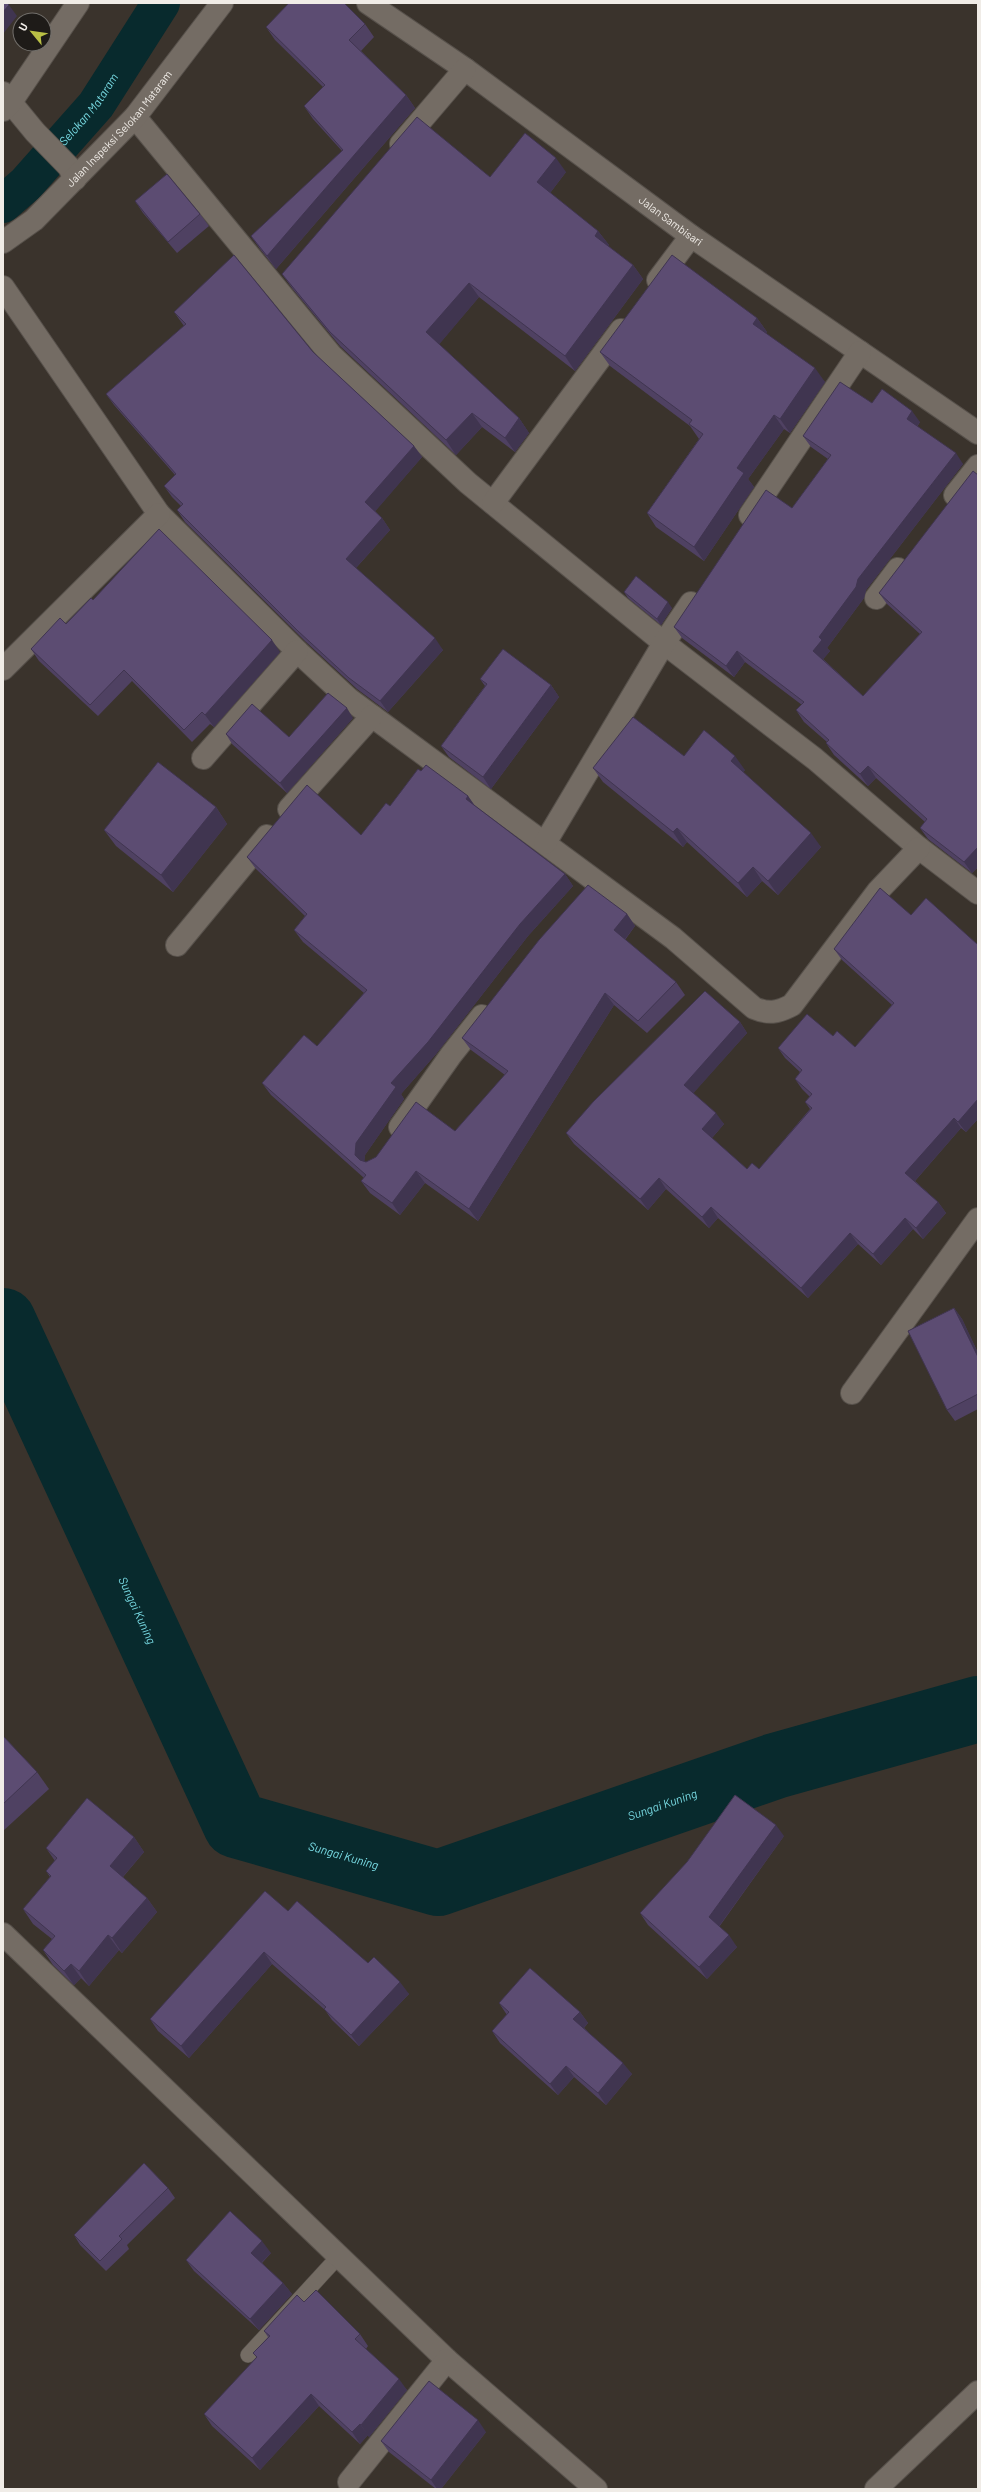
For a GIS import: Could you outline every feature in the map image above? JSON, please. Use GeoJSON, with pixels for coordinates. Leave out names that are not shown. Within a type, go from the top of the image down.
{"type":"FeatureCollection","features":[{"type":"Feature","properties":{"kind":"street"},"geometry":{"type":"LineString","coordinates":[[72,173],[6,102],[78,3]]}},
{"type":"Feature","properties":{"kind":"street","name":"Jalan Inspeksi Selokan Mataram"},"geometry":{"type":"LineString","coordinates":[[3,242],[34,220],[72,173],[135,117],[222,3]]}},
{"type":"Feature","properties":{"kind":"street","name":"Jalan Sambisari"},"geometry":{"type":"LineString","coordinates":[[368,3],[465,69],[691,236],[978,433]]}},
{"type":"Feature","properties":{"kind":"street"},"geometry":{"type":"LineString","coordinates":[[389,158],[465,69]]}},
{"type":"Feature","properties":{"kind":"street"},"geometry":{"type":"LineString","coordinates":[[135,117],[331,355],[468,483],[664,644],[815,759],[919,848],[978,893]]}},
{"type":"Feature","properties":{"kind":"street"},"geometry":{"type":"LineString","coordinates":[[493,503],[691,236]]}},
{"type":"Feature","properties":{"kind":"street"},"geometry":{"type":"LineString","coordinates":[[276,288],[292,270]]}},
{"type":"Feature","properties":{"kind":"street"},"geometry":{"type":"LineString","coordinates":[[3,287],[159,514],[297,651],[349,699],[673,938],[713,985],[766,1013],[780,1011],[792,1005],[878,891],[919,848]]}},
{"type":"Feature","properties":{"kind":"street"},"geometry":{"type":"LineString","coordinates":[[740,531],[860,352]]}},
{"type":"Feature","properties":{"kind":"street"},"geometry":{"type":"LineString","coordinates":[[944,510],[978,466]]}},
{"type":"Feature","properties":{"kind":"street"},"geometry":{"type":"LineString","coordinates":[[3,669],[159,514]]}},
{"type":"Feature","properties":{"kind":"street"},"geometry":{"type":"LineString","coordinates":[[876,598],[910,554]]}},
{"type":"Feature","properties":{"kind":"street"},"geometry":{"type":"LineString","coordinates":[[545,843],[664,644],[704,584]]}},
{"type":"Feature","properties":{"kind":"street"},"geometry":{"type":"LineString","coordinates":[[203,758],[297,651]]}},
{"type":"Feature","properties":{"kind":"street"},"geometry":{"type":"LineString","coordinates":[[177,945],[315,778],[372,716]]}},
{"type":"Feature","properties":{"kind":"street"},"geometry":{"type":"LineString","coordinates":[[580,898],[596,880]]}},
{"type":"Feature","properties":{"kind":"street"},"geometry":{"type":"LineString","coordinates":[[388,1144],[451,1055],[494,1000]]}},
{"type":"Feature","properties":{"kind":"street"},"geometry":{"type":"LineString","coordinates":[[852,1393],[978,1219]]}},
{"type":"Feature","properties":{"kind":"street"},"geometry":{"type":"LineString","coordinates":[[3,1934],[447,2360],[596,2489]]}},
{"type":"Feature","properties":{"kind":"street"},"geometry":{"type":"LineString","coordinates":[[349,2482],[447,2360]]}},
{"type":"Feature","properties":{"kind":"street"},"geometry":{"type":"LineString","coordinates":[[876,2489],[978,2392]]}},
{"type":"Feature","properties":{"kind":"lane"},"geometry":{"type":"LineString","coordinates":[[248,2355],[338,2257]]}},
{"type":"Feature","properties":{"kind":"building"},"geometry":{"type":"Polygon","coordinates":[[[3,3],[7,3],[9,5],[3,12],[3,3]]]}},
{"type":"Feature","properties":{"kind":"building"},"geometry":{"type":"Polygon","coordinates":[[[289,3],[344,3],[365,24],[349,40],[406,95],[267,256],[251,236],[343,150],[304,106],[325,85],[266,27],[289,3]]]}},
{"type":"Feature","properties":{"kind":"building"},"geometry":{"type":"Polygon","coordinates":[[[417,117],[490,177],[525,133],[556,158],[537,182],[598,231],[595,236],[633,265],[565,356],[469,283],[426,332],[519,418],[505,438],[472,413],[446,440],[330,332],[282,274],[417,117]]]}},
{"type":"Feature","properties":{"kind":"building"},"geometry":{"type":"Polygon","coordinates":[[[167,174],[200,214],[168,242],[135,201],[167,174]]]}},
{"type":"Feature","properties":{"kind":"building"},"geometry":{"type":"Polygon","coordinates":[[[234,255],[313,352],[414,446],[365,502],[382,518],[346,559],[435,638],[380,701],[349,678],[298,631],[177,510],[183,504],[164,486],[176,474],[106,394],[186,324],[174,312],[234,255]]]}},
{"type":"Feature","properties":{"kind":"building"},"geometry":{"type":"Polygon","coordinates":[[[672,255],[757,318],[753,324],[815,368],[780,419],[774,415],[737,468],[744,473],[694,547],[647,513],[703,434],[689,424],[692,420],[600,352],[672,255]]]}},
{"type":"Feature","properties":{"kind":"building"},"geometry":{"type":"Polygon","coordinates":[[[840,382],[872,403],[882,389],[912,411],[907,419],[956,453],[858,579],[856,587],[819,637],[822,640],[813,651],[863,696],[922,632],[879,593],[973,471],[978,475],[978,847],[964,862],[920,828],[927,819],[868,766],[860,774],[826,743],[829,740],[796,710],[804,702],[737,651],[726,666],[674,627],[766,490],[792,508],[831,455],[803,436],[840,382]]]}},
{"type":"Feature","properties":{"kind":"building"},"geometry":{"type":"Polygon","coordinates":[[[159,529],[272,640],[205,715],[202,712],[184,730],[124,670],[90,705],[31,649],[60,618],[66,624],[91,598],[93,600],[159,529]]]}},
{"type":"Feature","properties":{"kind":"building"},"geometry":{"type":"Polygon","coordinates":[[[636,576],[668,602],[657,619],[624,592],[636,576]]]}},
{"type":"Feature","properties":{"kind":"building"},"geometry":{"type":"Polygon","coordinates":[[[503,649],[551,685],[483,777],[441,746],[487,684],[480,679],[503,649]]]}},
{"type":"Feature","properties":{"kind":"building"},"geometry":{"type":"Polygon","coordinates":[[[328,693],[347,708],[280,783],[226,734],[252,704],[289,737],[328,693]]]}},
{"type":"Feature","properties":{"kind":"building"},"geometry":{"type":"Polygon","coordinates":[[[633,717],[684,756],[704,730],[735,756],[731,761],[811,833],[768,881],[753,867],[738,883],[677,828],[673,832],[593,768],[633,717]]]}},
{"type":"Feature","properties":{"kind":"building"},"geometry":{"type":"Polygon","coordinates":[[[158,762],[216,807],[161,875],[104,830],[158,762]]]}},
{"type":"Feature","properties":{"kind":"building"},"geometry":{"type":"Polygon","coordinates":[[[426,765],[468,796],[466,799],[565,874],[520,924],[428,1042],[391,1083],[396,1087],[356,1143],[355,1155],[360,1160],[366,1162],[376,1157],[416,1102],[455,1131],[508,1071],[462,1038],[539,940],[588,885],[627,914],[614,930],[676,982],[638,1021],[605,993],[469,1209],[416,1171],[392,1203],[361,1181],[366,1175],[262,1083],[304,1035],[317,1046],[367,990],[294,930],[307,914],[247,857],[307,785],[361,835],[386,803],[390,806],[418,769],[421,771],[426,765]]]}},
{"type":"Feature","properties":{"kind":"building"},"geometry":{"type":"Polygon","coordinates":[[[880,888],[911,915],[926,898],[977,944],[978,943],[978,1099],[958,1122],[954,1118],[905,1173],[938,1202],[916,1228],[905,1218],[873,1254],[850,1233],[801,1288],[711,1207],[702,1217],[659,1178],[640,1199],[566,1133],[593,1102],[705,991],[740,1022],[684,1085],[716,1113],[702,1129],[747,1169],[752,1163],[759,1169],[812,1108],[805,1102],[812,1094],[795,1079],[802,1070],[778,1048],[807,1014],[833,1036],[837,1031],[855,1047],[894,1003],[834,949],[880,888]]]}},
{"type":"Feature","properties":{"kind":"building"},"geometry":{"type":"Polygon","coordinates":[[[954,1308],[978,1357],[978,1394],[947,1410],[908,1331],[954,1308]]]}},
{"type":"Feature","properties":{"kind":"building"},"geometry":{"type":"Polygon","coordinates":[[[3,1736],[37,1772],[3,1804],[3,1736]]]}},
{"type":"Feature","properties":{"kind":"building"},"geometry":{"type":"Polygon","coordinates":[[[735,1795],[776,1825],[709,1917],[729,1935],[699,1967],[640,1913],[687,1862],[735,1795]]]}},
{"type":"Feature","properties":{"kind":"building"},"geometry":{"type":"Polygon","coordinates":[[[87,1798],[134,1837],[110,1866],[147,1898],[112,1938],[108,1935],[79,1971],[71,1964],[64,1971],[43,1950],[55,1936],[23,1909],[51,1876],[46,1871],[57,1858],[46,1848],[87,1798]]]}},
{"type":"Feature","properties":{"kind":"building"},"geometry":{"type":"Polygon","coordinates":[[[265,1891],[288,1911],[297,1901],[368,1963],[374,1957],[400,1982],[351,2035],[324,2009],[326,2007],[264,1952],[181,2046],[150,2019],[265,1891]]]}},
{"type":"Feature","properties":{"kind":"building"},"geometry":{"type":"Polygon","coordinates":[[[530,1968],[580,2012],[573,2019],[623,2063],[598,2093],[566,2066],[550,2084],[492,2031],[509,2012],[499,2003],[530,1968]]]}},
{"type":"Feature","properties":{"kind":"building"},"geometry":{"type":"Polygon","coordinates":[[[144,2163],[168,2188],[119,2236],[122,2239],[100,2261],[74,2235],[144,2163]]]}},
{"type":"Feature","properties":{"kind":"building"},"geometry":{"type":"Polygon","coordinates":[[[230,2211],[262,2241],[251,2253],[283,2283],[250,2319],[186,2260],[230,2211]]]}},
{"type":"Feature","properties":{"kind":"building"},"geometry":{"type":"Polygon","coordinates":[[[316,2290],[360,2334],[355,2339],[399,2379],[361,2425],[360,2424],[352,2432],[311,2394],[252,2458],[204,2414],[257,2357],[253,2353],[270,2336],[264,2331],[297,2295],[304,2302],[316,2290]]]}},
{"type":"Feature","properties":{"kind":"building"},"geometry":{"type":"Polygon","coordinates":[[[429,2381],[478,2420],[431,2480],[381,2441],[429,2381]]]}},
{"type":"Feature","properties":{"kind":"waterway","name":"Selokan Mataram"},"geometry":{"type":"LineString","coordinates":[[3,204],[26,184],[96,105],[161,3]]}},
{"type":"Feature","properties":{"kind":"waterway","name":"Sungai Kuning"},"geometry":{"type":"LineString","coordinates":[[3,1321],[236,1825],[438,1883],[775,1766],[978,1709]]}}]}
